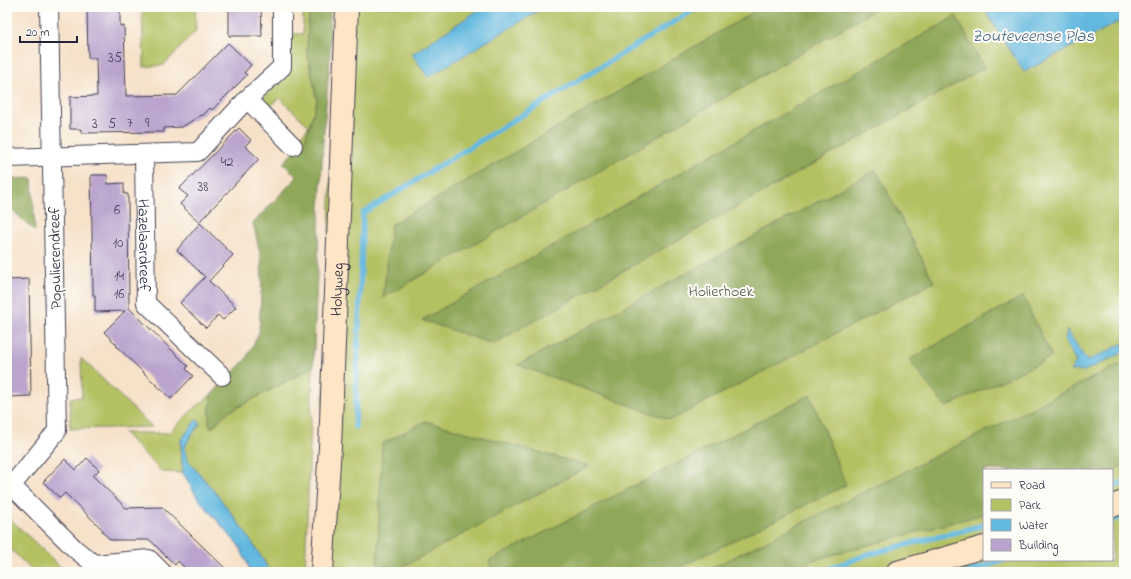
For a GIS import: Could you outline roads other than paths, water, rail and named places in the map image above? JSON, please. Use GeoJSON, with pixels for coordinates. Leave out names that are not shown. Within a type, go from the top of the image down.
{"type":"FeatureCollection","features":[{"type":"Feature","properties":{"kind":"street","name":"Populierendreef"},"geometry":{"type":"LineString","coordinates":[[10,488],[57,431],[49,7]]}},
{"type":"Feature","properties":{"kind":"street"},"geometry":{"type":"LineString","coordinates":[[7,158],[198,152],[247,99],[282,67],[282,7]]}},
{"type":"Feature","properties":{"kind":"street","name":"Holyweg"},"geometry":{"type":"LineString","coordinates":[[322,572],[330,447],[347,7]]}},
{"type":"Feature","properties":{"kind":"street"},"geometry":{"type":"LineString","coordinates":[[247,99],[293,146]]}},
{"type":"Feature","properties":{"kind":"street","name":"Hazelaardreef"},"geometry":{"type":"LineString","coordinates":[[144,154],[146,303],[222,376]]}},
{"type":"Feature","properties":{"kind":"street"},"geometry":{"type":"LineString","coordinates":[[10,488],[75,549],[91,568],[149,559],[162,572]]}},
{"type":"Feature","properties":{"kind":"street"},"geometry":{"type":"LineString","coordinates":[[1113,506],[1124,502]]}},
{"type":"Feature","properties":{"kind":"street"},"geometry":{"type":"LineString","coordinates":[[897,572],[983,547]]}},
{"type":"Feature","properties":{"kind":"water"},"geometry":{"type":"Polygon","coordinates":[[[483,7],[545,7],[428,77],[412,54],[483,7]]]}},
{"type":"Feature","properties":{"kind":"water","name":"Zouteveense Plas"},"geometry":{"type":"Polygon","coordinates":[[[983,7],[1124,7],[1124,22],[1120,21],[1024,72],[983,7]]]}},
{"type":"Feature","properties":{"kind":"water"},"geometry":{"type":"Polygon","coordinates":[[[1067,330],[1087,361],[1124,343],[1124,352],[1084,371],[1070,371],[1076,362],[1065,340],[1067,330]]]}},
{"type":"Feature","properties":{"kind":"water"},"geometry":{"type":"Polygon","coordinates":[[[197,419],[200,424],[190,437],[185,447],[187,458],[238,523],[270,572],[249,572],[249,567],[239,546],[197,497],[183,473],[181,440],[197,419]]]}},
{"type":"Feature","properties":{"kind":"waterway"},"geometry":{"type":"LineString","coordinates":[[355,427],[363,213],[698,7]]}},
{"type":"Feature","properties":{"kind":"waterway"},"geometry":{"type":"LineString","coordinates":[[1113,487],[1124,482]]}},
{"type":"Feature","properties":{"kind":"waterway"},"geometry":{"type":"LineString","coordinates":[[1113,520],[1124,516]]}},
{"type":"Feature","properties":{"kind":"waterway"},"geometry":{"type":"LineString","coordinates":[[820,572],[869,554],[983,525]]}},
{"type":"Feature","properties":{"kind":"waterway"},"geometry":{"type":"LineString","coordinates":[[967,572],[1002,561]]}},
{"type":"Feature","properties":{"kind":"park label","name":"Holierhoek"},"geometry":{"type":"Point","coordinates":[721,290]}}]}
